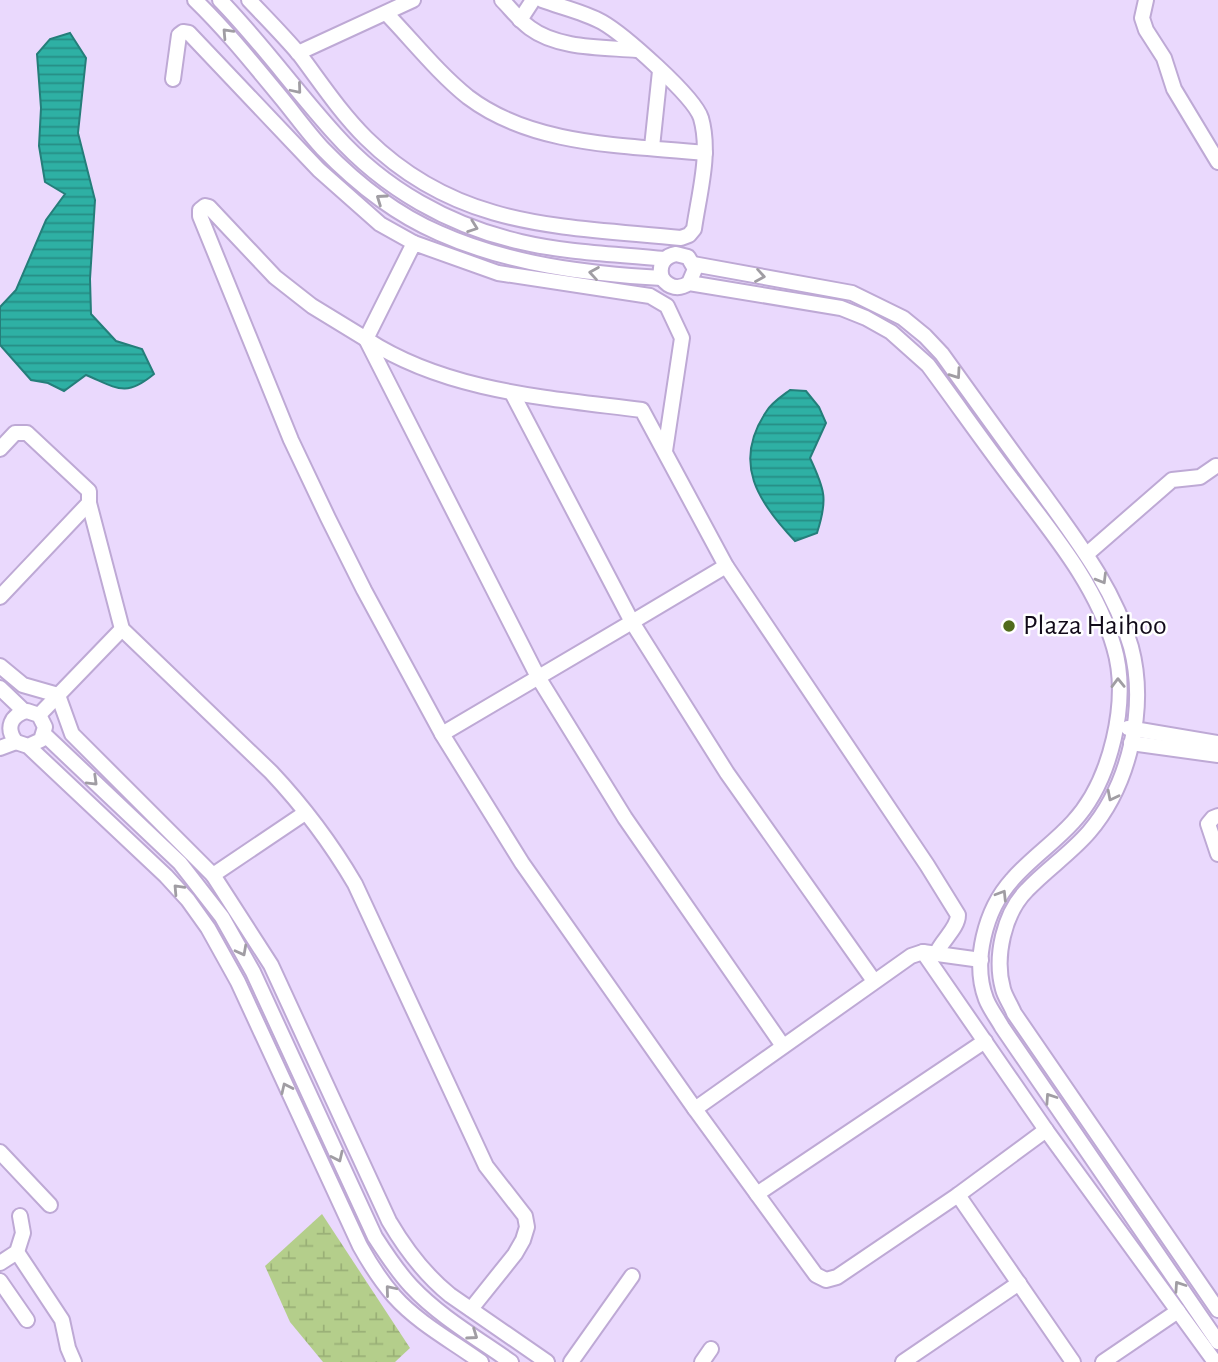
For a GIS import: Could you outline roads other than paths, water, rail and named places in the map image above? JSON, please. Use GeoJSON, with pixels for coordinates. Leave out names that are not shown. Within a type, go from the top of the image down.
{"type":"FeatureCollection","features":[{"type":"Feature","properties":{"kind":"street"},"geometry":{"type":"LineString","coordinates":[[195,0],[232,38],[322,148],[377,197],[409,218],[439,233],[491,251],[599,274],[662,278]]}},
{"type":"Feature","properties":{"kind":"street"},"geometry":{"type":"LineString","coordinates":[[220,0],[244,24],[336,135],[401,193],[438,213],[521,242],[665,259]]}},
{"type":"Feature","properties":{"kind":"street"},"geometry":{"type":"LineString","coordinates":[[249,0],[298,53],[337,107],[366,138],[401,169],[433,189],[466,204],[519,220],[681,238],[689,235],[694,229],[705,153],[702,120],[696,107],[660,71],[601,21],[542,0]]}},
{"type":"Feature","properties":{"kind":"street"},"geometry":{"type":"LineString","coordinates":[[298,53],[413,0]]}},
{"type":"Feature","properties":{"kind":"street"},"geometry":{"type":"LineString","coordinates":[[502,0],[520,20],[540,34],[593,47],[637,51]]}},
{"type":"Feature","properties":{"kind":"street"},"geometry":{"type":"LineString","coordinates":[[520,20],[533,0]]}},
{"type":"Feature","properties":{"kind":"street"},"geometry":{"type":"LineString","coordinates":[[1146,0],[1142,18],[1146,30],[1164,58],[1179,98],[1218,162]]}},
{"type":"Feature","properties":{"kind":"street"},"geometry":{"type":"LineString","coordinates":[[387,13],[449,80],[470,98],[520,125],[553,135],[588,141],[705,153]]}},
{"type":"Feature","properties":{"kind":"street"},"geometry":{"type":"LineString","coordinates":[[173,79],[179,35],[183,32],[189,33],[319,170],[380,224],[414,243],[498,272],[650,296],[667,306],[682,338],[665,451]]}},
{"type":"Feature","properties":{"kind":"street"},"geometry":{"type":"LineString","coordinates":[[652,148],[660,71]]}},
{"type":"Feature","properties":{"kind":"street"},"geometry":{"type":"LineString","coordinates":[[671,409],[642,410],[512,393],[430,371],[380,349],[296,294],[258,260],[209,207],[205,206],[200,210],[200,216],[296,451],[364,590],[442,734],[522,863],[816,1275],[826,1280],[837,1277],[958,1195],[1046,1130]]}},
{"type":"Feature","properties":{"kind":"street"},"geometry":{"type":"LineString","coordinates":[[366,339],[414,243]]}},
{"type":"Feature","properties":{"kind":"street"},"geometry":{"type":"LineString","coordinates":[[667,306],[675,304],[685,285],[694,274],[693,264],[688,257],[680,254],[672,254],[660,268],[662,278],[669,286],[685,285],[841,308],[891,332],[928,365],[1074,563],[1098,604],[1115,648],[1119,680],[1117,724],[1106,766],[1087,804],[1074,821],[1011,880],[999,897],[983,941],[981,981],[987,1001],[1002,1027],[1218,1342]]}},
{"type":"Feature","properties":{"kind":"street"},"geometry":{"type":"LineString","coordinates":[[693,264],[852,293],[903,318],[942,354],[1087,554],[1114,599],[1131,648],[1138,688],[1133,737],[1122,775],[1102,816],[1088,833],[1026,891],[1014,908],[1006,925],[1002,947],[1003,989],[1014,1013],[1218,1310]]}},
{"type":"Feature","properties":{"kind":"street"},"geometry":{"type":"LineString","coordinates":[[366,339],[538,677],[625,818],[783,1046]]}},
{"type":"Feature","properties":{"kind":"street"},"geometry":{"type":"LineString","coordinates":[[512,393],[632,622],[727,773],[874,981]]}},
{"type":"Feature","properties":{"kind":"street"},"geometry":{"type":"LineString","coordinates":[[642,410],[726,566],[958,915],[957,923],[930,953]]}},
{"type":"Feature","properties":{"kind":"street"},"geometry":{"type":"LineString","coordinates":[[0,449],[15,433],[27,433],[89,491],[89,503],[122,629],[292,794],[333,847],[355,884],[486,1166],[525,1216],[527,1227],[515,1254],[471,1309]]}},
{"type":"Feature","properties":{"kind":"street"},"geometry":{"type":"LineString","coordinates":[[1087,554],[1172,480],[1200,477],[1216,466]]}},
{"type":"Feature","properties":{"kind":"street"},"geometry":{"type":"LineString","coordinates":[[0,597],[89,503]]}},
{"type":"Feature","properties":{"kind":"street"},"geometry":{"type":"LineString","coordinates":[[442,734],[726,566]]}},
{"type":"Feature","properties":{"kind":"street"},"geometry":{"type":"LineString","coordinates":[[38,715],[122,629]]}},
{"type":"Feature","properties":{"kind":"street"},"geometry":{"type":"LineString","coordinates":[[0,666],[23,685],[58,695]]}},
{"type":"Feature","properties":{"kind":"street"},"geometry":{"type":"LineString","coordinates":[[0,688],[24,712]]}},
{"type":"Feature","properties":{"kind":"street"},"geometry":{"type":"LineString","coordinates":[[58,695],[72,734],[214,875],[271,965],[389,1221],[416,1264],[435,1283],[548,1362]]}},
{"type":"Feature","properties":{"kind":"street"},"geometry":{"type":"LineString","coordinates":[[14,734],[41,740],[45,727],[38,715],[33,712],[16,715],[11,722],[14,734],[131,841],[188,900],[208,928],[238,982],[360,1247],[376,1273],[395,1297],[417,1317],[481,1362]]}},
{"type":"Feature","properties":{"kind":"street"},"geometry":{"type":"LineString","coordinates":[[1117,724],[1133,737],[1200,746],[1218,743]]}},
{"type":"Feature","properties":{"kind":"street"},"geometry":{"type":"LineString","coordinates":[[0,748],[14,734]]}},
{"type":"Feature","properties":{"kind":"street"},"geometry":{"type":"LineString","coordinates":[[44,734],[180,863],[222,917],[253,972],[375,1237],[391,1262],[430,1304],[512,1362]]}},
{"type":"Feature","properties":{"kind":"street"},"geometry":{"type":"LineString","coordinates":[[1200,746],[1218,755]]}},
{"type":"Feature","properties":{"kind":"street"},"geometry":{"type":"LineString","coordinates":[[214,875],[305,813]]}},
{"type":"Feature","properties":{"kind":"street"},"geometry":{"type":"LineString","coordinates":[[1218,816],[1208,824],[1218,854]]}},
{"type":"Feature","properties":{"kind":"street"},"geometry":{"type":"LineString","coordinates":[[695,1109],[911,956],[930,953],[981,960]]}},
{"type":"Feature","properties":{"kind":"street"},"geometry":{"type":"LineString","coordinates":[[930,953],[985,1041],[1046,1130],[1215,1362]]}},
{"type":"Feature","properties":{"kind":"street"},"geometry":{"type":"LineString","coordinates":[[757,1194],[985,1041]]}},
{"type":"Feature","properties":{"kind":"street"},"geometry":{"type":"LineString","coordinates":[[0,1152],[50,1205]]}},
{"type":"Feature","properties":{"kind":"street"},"geometry":{"type":"LineString","coordinates":[[958,1195],[1073,1362]]}},
{"type":"Feature","properties":{"kind":"street"},"geometry":{"type":"LineString","coordinates":[[0,1263],[17,1252],[23,1233],[20,1216]]}},
{"type":"Feature","properties":{"kind":"street"},"geometry":{"type":"LineString","coordinates":[[17,1252],[62,1320],[74,1362]]}},
{"type":"Feature","properties":{"kind":"street"},"geometry":{"type":"LineString","coordinates":[[571,1362],[632,1276]]}},
{"type":"Feature","properties":{"kind":"street"},"geometry":{"type":"LineString","coordinates":[[0,1280],[27,1320]]}},
{"type":"Feature","properties":{"kind":"street"},"geometry":{"type":"LineString","coordinates":[[903,1362],[1019,1283]]}},
{"type":"Feature","properties":{"kind":"street"},"geometry":{"type":"LineString","coordinates":[[1103,1362],[1178,1311]]}},
{"type":"Feature","properties":{"kind":"street"},"geometry":{"type":"LineString","coordinates":[[702,1362],[711,1349]]}},
{"type":"Feature","properties":{"kind":"place","name":"Plaza Haihoo"},"geometry":{"type":"Point","coordinates":[1009,626]}}]}
